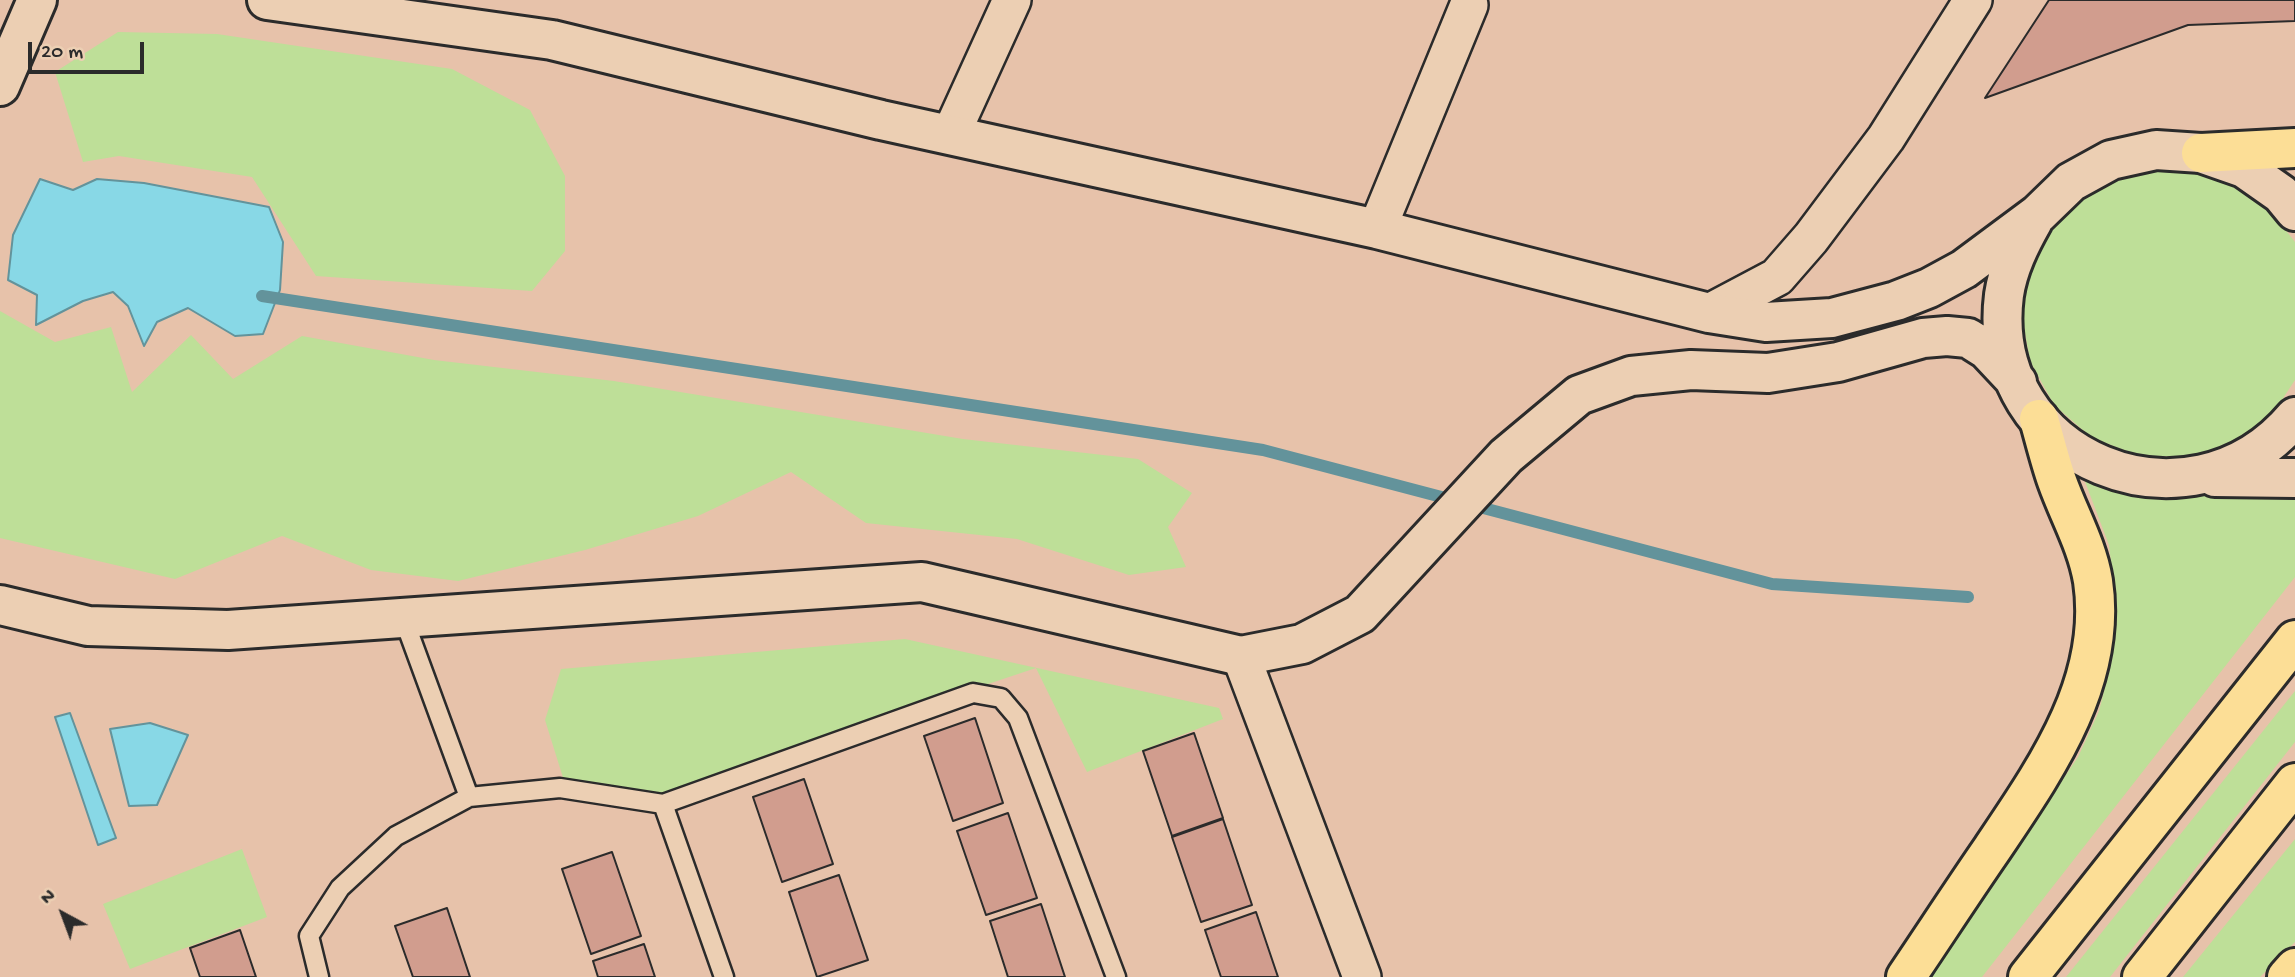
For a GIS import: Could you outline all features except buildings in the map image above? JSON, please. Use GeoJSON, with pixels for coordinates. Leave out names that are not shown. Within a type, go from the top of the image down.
{"type":"FeatureCollection","features":[{"type":"Feature","properties":{"kind":"highway"},"geometry":{"type":"LineString","coordinates":[[2202,153],[2295,148]]}},
{"type":"Feature","properties":{"kind":"highway"},"geometry":{"type":"LineString","coordinates":[[1906,977],[2036,783],[2070,723],[2085,680],[2093,628],[2093,582],[2082,537],[2057,482],[2039,419]]}},
{"type":"Feature","properties":{"kind":"highway"},"geometry":{"type":"LineString","coordinates":[[2028,977],[2295,640]]}},
{"type":"Feature","properties":{"kind":"highway"},"geometry":{"type":"LineString","coordinates":[[2142,977],[2295,783]]}},
{"type":"Feature","properties":{"kind":"highway"},"geometry":{"type":"LineString","coordinates":[[2287,977],[2295,968]]}},
{"type":"Feature","properties":{"kind":"main road"},"geometry":{"type":"LineString","coordinates":[[0,86],[37,0]]}},
{"type":"Feature","properties":{"kind":"main road"},"geometry":{"type":"LineString","coordinates":[[267,0],[552,40],[881,120],[1377,229],[1709,313],[1766,322],[1832,318],[1896,301],[1964,269],[2038,214],[2071,182],[2111,160],[2156,150],[2202,153],[2244,168],[2281,194],[2295,211]]}},
{"type":"Feature","properties":{"kind":"main road"},"geometry":{"type":"LineString","coordinates":[[2017,382],[2004,339],[2004,295],[2016,252],[2038,214]]}},
{"type":"Feature","properties":{"kind":"main road"},"geometry":{"type":"LineString","coordinates":[[0,605],[88,626],[228,630],[922,582],[1241,656],[1302,644],[1360,614],[1506,456],[1579,395],[1631,376],[1690,370],[1768,373],[1838,362],[1923,338],[1947,336],[1968,338],[1987,350],[2017,382],[2039,419],[2071,449],[2111,470],[2154,479],[2295,478]]}},
{"type":"Feature","properties":{"kind":"main road"},"geometry":{"type":"LineString","coordinates":[[2199,477],[2241,462],[2278,438],[2295,417]]}},
{"type":"Feature","properties":{"kind":"street"},"geometry":{"type":"LineString","coordinates":[[951,134],[1012,0]]}},
{"type":"Feature","properties":{"kind":"street"},"geometry":{"type":"LineString","coordinates":[[1709,313],[1777,277],[1811,238],[1886,138],[1973,0]]}},
{"type":"Feature","properties":{"kind":"street"},"geometry":{"type":"LineString","coordinates":[[1377,229],[1477,2]]}},
{"type":"Feature","properties":{"kind":"street"},"geometry":{"type":"LineString","coordinates":[[1241,656],[1362,977]]}},
{"type":"Feature","properties":{"kind":"lane"},"geometry":{"type":"LineString","coordinates":[[403,617],[469,797]]}},
{"type":"Feature","properties":{"kind":"lane"},"geometry":{"type":"LineString","coordinates":[[319,977],[309,936],[340,888],[396,836],[469,797],[560,788],[663,804],[973,694],[1001,698],[1018,718],[1115,977]]}},
{"type":"Feature","properties":{"kind":"lane"},"geometry":{"type":"LineString","coordinates":[[663,804],[724,977]]}},
{"type":"Feature","properties":{"kind":"green space"},"geometry":{"type":"Polygon","coordinates":[[[118,32],[217,34],[452,69],[530,110],[565,176],[565,251],[532,291],[316,276],[252,177],[119,156],[83,162],[55,72],[118,32]]]}},
{"type":"Feature","properties":{"kind":"green space"},"geometry":{"type":"Polygon","coordinates":[[[2184,168],[2228,180],[2266,205],[2295,242],[2295,380],[2274,412],[2238,440],[2190,457],[2140,456],[2092,438],[2054,405],[2030,361],[2021,311],[2031,262],[2057,218],[2096,186],[2139,170],[2184,168]]]}},
{"type":"Feature","properties":{"kind":"green space"},"geometry":{"type":"Polygon","coordinates":[[[0,311],[55,342],[111,327],[132,392],[191,335],[233,379],[302,336],[434,360],[614,381],[963,439],[1138,459],[1192,493],[1168,527],[1186,567],[1129,575],[1017,539],[866,523],[791,472],[698,516],[585,550],[458,581],[371,570],[282,536],[175,579],[0,538],[0,311]]]}},
{"type":"Feature","properties":{"kind":"green space"},"geometry":{"type":"Polygon","coordinates":[[[2084,479],[2137,496],[2172,498],[2220,491],[2295,496],[2295,577],[1982,977],[1928,977],[2078,757],[2099,711],[2112,659],[2116,606],[2109,545],[2084,479]]]}},
{"type":"Feature","properties":{"kind":"green space"},"geometry":{"type":"Polygon","coordinates":[[[905,639],[1219,708],[1223,719],[1087,772],[1036,668],[652,796],[565,784],[545,720],[561,669],[905,639]]]}},
{"type":"Feature","properties":{"kind":"green space"},"geometry":{"type":"Polygon","coordinates":[[[2295,691],[2295,742],[2110,977],[2066,977],[2295,691]]]}},
{"type":"Feature","properties":{"kind":"green space"},"geometry":{"type":"Polygon","coordinates":[[[2295,839],[2295,942],[2260,977],[2183,977],[2295,839]]]}},
{"type":"Feature","properties":{"kind":"green space"},"geometry":{"type":"Polygon","coordinates":[[[242,849],[267,917],[130,969],[103,904],[242,849]]]}},
{"type":"Feature","properties":{"kind":"water"},"geometry":{"type":"Polygon","coordinates":[[[40,179],[73,190],[97,179],[144,183],[269,207],[283,242],[280,290],[263,334],[235,336],[188,308],[157,322],[144,346],[128,306],[113,292],[83,301],[36,325],[37,295],[8,280],[13,235],[40,179]]]}},
{"type":"Feature","properties":{"kind":"water"},"geometry":{"type":"Polygon","coordinates":[[[70,713],[116,838],[98,845],[55,717],[70,713]]]}},
{"type":"Feature","properties":{"kind":"water"},"geometry":{"type":"Polygon","coordinates":[[[150,723],[188,735],[157,805],[129,806],[110,729],[150,723]]]}},
{"type":"Feature","properties":{"kind":"waterway"},"geometry":{"type":"LineString","coordinates":[[262,296],[1263,450],[1772,584],[1968,597]]}}]}
